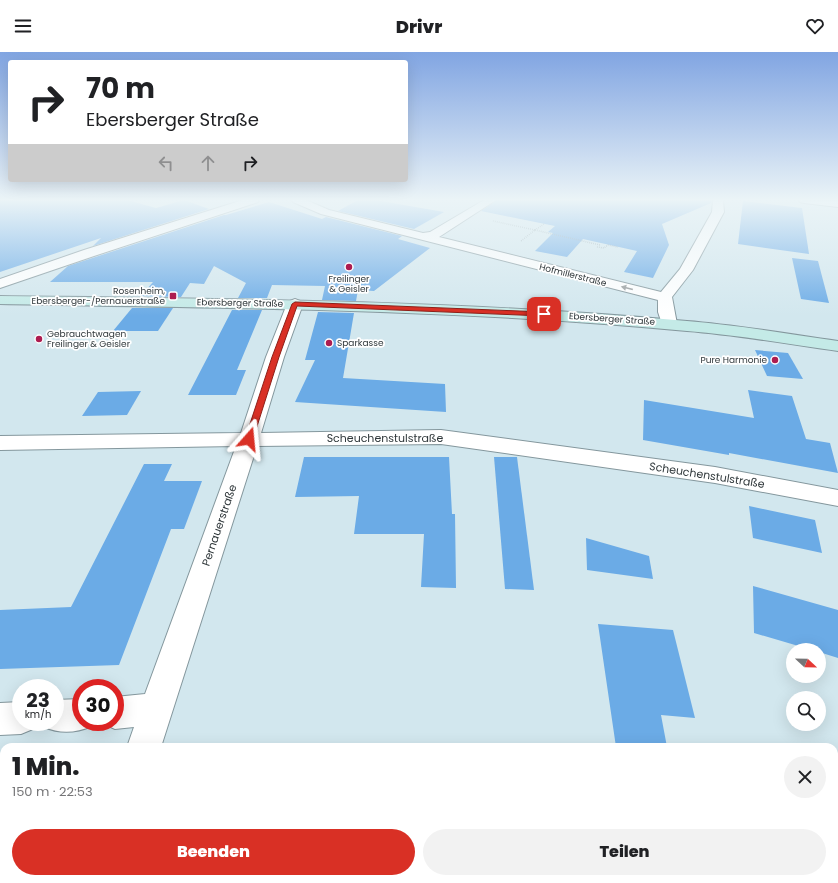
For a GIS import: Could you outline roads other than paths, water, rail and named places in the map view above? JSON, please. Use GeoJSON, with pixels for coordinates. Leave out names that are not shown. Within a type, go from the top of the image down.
{"type":"FeatureCollection","features":[{"type":"Feature","properties":{"kind":"street"},"geometry":{"type":"LineString","coordinates":[[0,284],[133,239]]}},
{"type":"Feature","properties":{"kind":"street","name":"Hofmillerstraße"},"geometry":{"type":"LineString","coordinates":[[436,239],[665,297]]}},
{"type":"Feature","properties":{"kind":"street"},"geometry":{"type":"LineString","coordinates":[[669,324],[666,312],[665,297],[686,270],[703,239]]}},
{"type":"Feature","properties":{"kind":"street","name":"Ebersberger Straße"},"geometry":{"type":"LineString","coordinates":[[0,300],[295,304],[512,312],[669,324],[838,346]]}},
{"type":"Feature","properties":{"kind":"street","name":"Pernauerstraße"},"geometry":{"type":"LineString","coordinates":[[149,732],[249,439],[275,357],[295,304]]}},
{"type":"Feature","properties":{"kind":"street","name":"Scheuchenstulstraße"},"geometry":{"type":"LineString","coordinates":[[0,443],[441,437],[715,475],[838,498]]}},
{"type":"Feature","properties":{"kind":"street"},"geometry":{"type":"LineString","coordinates":[[0,719],[12,718]]}},
{"type":"Feature","properties":{"kind":"street"},"geometry":{"type":"LineString","coordinates":[[124,719],[149,732]]}},
{"type":"Feature","properties":{"kind":"place","name":"Freilinger & Geisler"},"geometry":{"type":"Point","coordinates":[349,267]}},
{"type":"Feature","properties":{"kind":"place","name":"Rosenheim, Ebersberger-/Pernauerstraße"},"geometry":{"type":"Point","coordinates":[173,296]}},
{"type":"Feature","properties":{"kind":"place","name":"Gebrauchtwagen Freilinger & Geisler"},"geometry":{"type":"Point","coordinates":[39,339]}},
{"type":"Feature","properties":{"kind":"place","name":"Sparkasse"},"geometry":{"type":"Point","coordinates":[329,343]}},
{"type":"Feature","properties":{"kind":"place","name":"Pure Harmonie"},"geometry":{"type":"Point","coordinates":[775,360]}}]}
